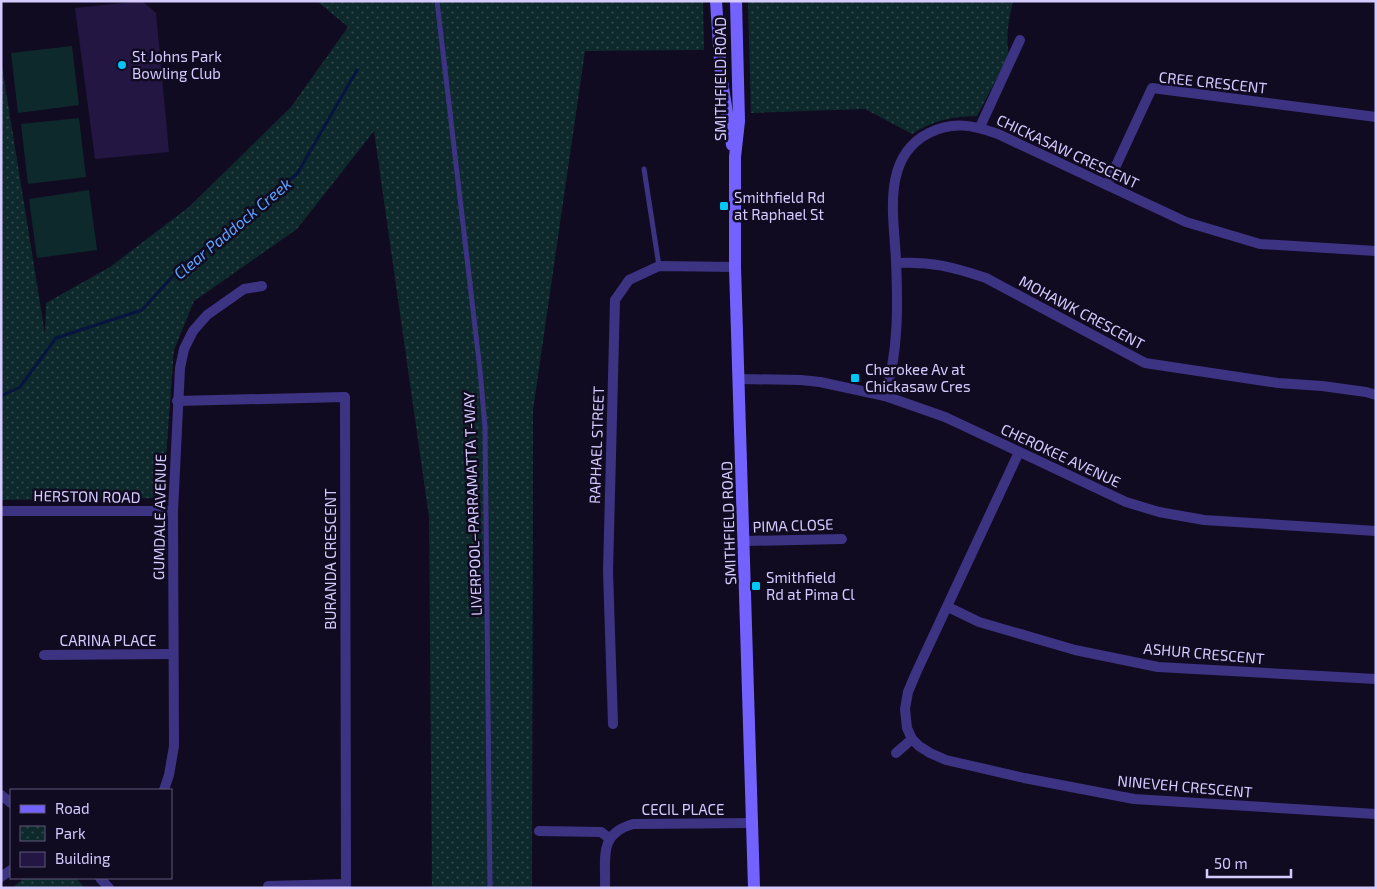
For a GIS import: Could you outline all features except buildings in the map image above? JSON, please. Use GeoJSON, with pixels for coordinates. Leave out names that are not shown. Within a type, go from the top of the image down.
{"type":"FeatureCollection","features":[{"type":"Feature","properties":{"kind":"main road","name":"SMITHFIELD ROAD"},"geometry":{"type":"LineString","coordinates":[[716,1],[721,75],[735,158]]}},
{"type":"Feature","properties":{"kind":"main road","name":"SMITHFIELD ROAD"},"geometry":{"type":"LineString","coordinates":[[736,1],[739,121],[735,158],[735,267],[745,541],[754,888]]}},
{"type":"Feature","properties":{"kind":"street"},"geometry":{"type":"LineString","coordinates":[[980,127],[1020,40]]}},
{"type":"Feature","properties":{"kind":"street","name":"CREE CRESCENT"},"geometry":{"type":"LineString","coordinates":[[1107,185],[1152,88],[1376,117]]}},
{"type":"Feature","properties":{"kind":"street","name":"CHICKASAW CRESCENT"},"geometry":{"type":"LineString","coordinates":[[885,396],[893,367],[896,332],[896,263],[892,198],[894,181],[906,152],[918,138],[940,127],[964,124],[980,127],[1186,222],[1260,244],[1376,252]]}},
{"type":"Feature","properties":{"kind":"street","name":"MOHAWK CRESCENT"},"geometry":{"type":"LineString","coordinates":[[896,263],[931,263],[959,269],[986,278],[1145,363],[1278,383],[1366,392],[1376,395]]}},
{"type":"Feature","properties":{"kind":"street","name":"RAPHAEL STREET"},"geometry":{"type":"LineString","coordinates":[[613,724],[608,571],[615,300],[629,280],[659,266],[735,267]]}},
{"type":"Feature","properties":{"kind":"street","name":"GUMDALE AVENUE"},"geometry":{"type":"LineString","coordinates":[[164,789],[174,746],[173,512],[180,368],[184,349],[193,331],[207,315],[244,289],[262,286]]}},
{"type":"Feature","properties":{"kind":"street","name":"CHEROKEE AVENUE"},"geometry":{"type":"LineString","coordinates":[[740,379],[801,380],[839,385],[885,396],[945,417],[1126,502],[1159,512],[1204,520],[1376,531]]}},
{"type":"Feature","properties":{"kind":"street","name":"BURANDA CRESCENT"},"geometry":{"type":"LineString","coordinates":[[177,401],[345,397],[346,886]]}},
{"type":"Feature","properties":{"kind":"street"},"geometry":{"type":"LineString","coordinates":[[896,753],[912,739],[907,728],[906,718],[908,692],[1019,452]]}},
{"type":"Feature","properties":{"kind":"street","name":"HERSTON ROAD"},"geometry":{"type":"LineString","coordinates":[[1,511],[173,512]]}},
{"type":"Feature","properties":{"kind":"street","name":"PIMA CLOSE"},"geometry":{"type":"LineString","coordinates":[[745,541],[842,539]]}},
{"type":"Feature","properties":{"kind":"street","name":"ASHUR CRESCENT"},"geometry":{"type":"LineString","coordinates":[[948,607],[979,622],[1075,650],[1158,668],[1376,679]]}},
{"type":"Feature","properties":{"kind":"street","name":"CARINA PLACE"},"geometry":{"type":"LineString","coordinates":[[44,655],[173,654]]}},
{"type":"Feature","properties":{"kind":"street","name":"NINEVEH CRESCENT"},"geometry":{"type":"LineString","coordinates":[[912,739],[924,750],[946,760],[1024,778],[1134,799],[1376,814]]}},
{"type":"Feature","properties":{"kind":"street","name":"CECIL PLACE"},"geometry":{"type":"LineString","coordinates":[[610,838],[621,828],[633,824],[751,823]]}},
{"type":"Feature","properties":{"kind":"street"},"geometry":{"type":"LineString","coordinates":[[539,831],[601,832],[610,838],[606,850],[606,888]]}},
{"type":"Feature","properties":{"kind":"street"},"geometry":{"type":"LineString","coordinates":[[268,886],[346,886]]}},
{"type":"Feature","properties":{"kind":"lane","name":"LIVERPOOL–PARRAMATTA T-WAY"},"geometry":{"type":"LineString","coordinates":[[437,1],[485,427],[490,888]]}},
{"type":"Feature","properties":{"kind":"lane"},"geometry":{"type":"LineString","coordinates":[[644,169],[659,266]]}},
{"type":"Feature","properties":{"kind":"green space"},"geometry":{"type":"Polygon","coordinates":[[[317,1],[703,1],[704,50],[585,51],[533,410],[532,888],[432,888],[429,517],[374,131],[297,229],[194,301],[174,350],[163,498],[1,500],[1,60],[45,334],[46,303],[110,267],[189,207],[291,107],[348,27],[317,1]]]}},
{"type":"Feature","properties":{"kind":"green space"},"geometry":{"type":"Polygon","coordinates":[[[748,1],[1013,1],[1007,35],[1009,55],[977,116],[943,120],[912,134],[865,109],[751,113],[748,1]]]}},
{"type":"Feature","properties":{"kind":"green space"},"geometry":{"type":"Polygon","coordinates":[[[72,46],[79,105],[18,113],[11,53],[72,46]]]}},
{"type":"Feature","properties":{"kind":"green space"},"geometry":{"type":"Polygon","coordinates":[[[79,118],[86,177],[28,184],[21,124],[79,118]]]}},
{"type":"Feature","properties":{"kind":"green space"},"geometry":{"type":"Polygon","coordinates":[[[89,190],[97,250],[37,258],[29,199],[89,190]]]}},
{"type":"Feature","properties":{"kind":"green space"},"geometry":{"type":"Polygon","coordinates":[[[23,879],[77,879],[85,888],[12,888],[23,879]]]}},
{"type":"Feature","properties":{"kind":"waterway","name":"Clear Paddock Creek"},"geometry":{"type":"LineString","coordinates":[[1,396],[20,387],[56,338],[142,310],[183,265],[297,174],[357,70]]}},
{"type":"Feature","properties":{"kind":"place","name":"St Johns Park Bowling Club"},"geometry":{"type":"Point","coordinates":[122,65]}},
{"type":"Feature","properties":{"kind":"place","name":"Smithfield Rd at Raphael St"},"geometry":{"type":"Point","coordinates":[724,206]}},
{"type":"Feature","properties":{"kind":"place","name":"Cherokee Av at Chickasaw Cres"},"geometry":{"type":"Point","coordinates":[855,378]}},
{"type":"Feature","properties":{"kind":"place","name":"Smithfield Rd at Pima Cl"},"geometry":{"type":"Point","coordinates":[756,586]}}]}
